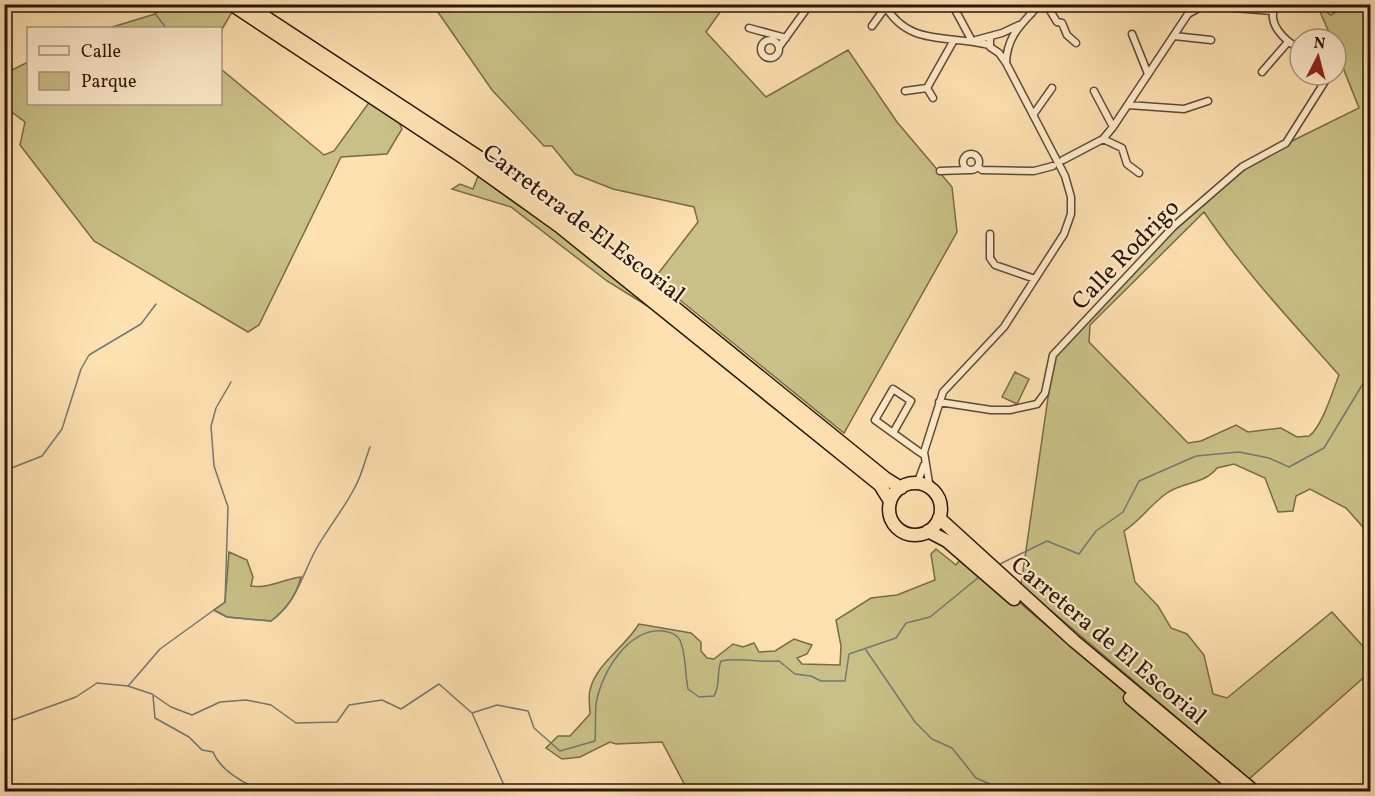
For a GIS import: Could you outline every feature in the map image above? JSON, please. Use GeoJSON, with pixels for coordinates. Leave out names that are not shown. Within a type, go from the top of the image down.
{"type":"FeatureCollection","features":[{"type":"Feature","properties":{"kind":"highway","name":"Carretera de El Escorial"},"geometry":{"type":"LineString","coordinates":[[231,4],[464,158],[559,226],[880,485],[890,501]]}},
{"type":"Feature","properties":{"kind":"highway","name":"Carretera de El Escorial"},"geometry":{"type":"LineString","coordinates":[[246,4],[491,165],[554,211],[901,488]]}},
{"type":"Feature","properties":{"kind":"highway"},"geometry":{"type":"LineString","coordinates":[[917,484],[930,489],[939,502],[939,518],[928,531],[920,535],[903,532],[891,519],[890,501],[901,488],[917,484]]}},
{"type":"Feature","properties":{"kind":"highway","name":"Carretera de El Escorial"},"geometry":{"type":"LineString","coordinates":[[939,518],[1074,640],[1255,792]]}},
{"type":"Feature","properties":{"kind":"highway","name":"Carretera de El Escorial"},"geometry":{"type":"LineString","coordinates":[[928,531],[955,547],[1241,792]]}},
{"type":"Feature","properties":{"kind":"highway"},"geometry":{"type":"LineString","coordinates":[[1216,771],[1236,792]]}},
{"type":"Feature","properties":{"kind":"street"},"geometry":{"type":"LineString","coordinates":[[779,47],[810,4]]}},
{"type":"Feature","properties":{"kind":"street"},"geometry":{"type":"LineString","coordinates":[[952,4],[972,41]]}},
{"type":"Feature","properties":{"kind":"street"},"geometry":{"type":"LineString","coordinates":[[1026,4],[1031,14]]}},
{"type":"Feature","properties":{"kind":"street"},"geometry":{"type":"LineString","coordinates":[[1006,63],[1008,41],[1019,25],[1040,4]]}},
{"type":"Feature","properties":{"kind":"street"},"geometry":{"type":"LineString","coordinates":[[1046,4],[1057,22],[1062,23],[1067,35],[1076,43]]}},
{"type":"Feature","properties":{"kind":"street"},"geometry":{"type":"LineString","coordinates":[[1262,72],[1288,42],[1273,20],[1272,11],[1276,4]]}},
{"type":"Feature","properties":{"kind":"street"},"geometry":{"type":"LineString","coordinates":[[1055,158],[1063,160],[1103,139],[1195,6],[1208,5],[1272,11]]}},
{"type":"Feature","properties":{"kind":"street"},"geometry":{"type":"LineString","coordinates":[[872,26],[884,6],[893,18],[914,34],[972,41],[989,45],[999,53],[1069,185],[1071,214],[1064,234],[1004,327],[958,374],[939,402],[917,484]]}},
{"type":"Feature","properties":{"kind":"street"},"geometry":{"type":"LineString","coordinates":[[972,41],[1002,33],[1019,25]]}},
{"type":"Feature","properties":{"kind":"street"},"geometry":{"type":"LineString","coordinates":[[749,28],[786,38]]}},
{"type":"Feature","properties":{"kind":"street"},"geometry":{"type":"LineString","coordinates":[[1002,33],[1008,41]]}},
{"type":"Feature","properties":{"kind":"street"},"geometry":{"type":"LineString","coordinates":[[1132,34],[1148,74]]}},
{"type":"Feature","properties":{"kind":"street"},"geometry":{"type":"LineString","coordinates":[[1174,36],[1211,40]]}},
{"type":"Feature","properties":{"kind":"street"},"geometry":{"type":"LineString","coordinates":[[989,45],[990,37]]}},
{"type":"Feature","properties":{"kind":"street"},"geometry":{"type":"LineString","coordinates":[[927,88],[954,40]]}},
{"type":"Feature","properties":{"kind":"street"},"geometry":{"type":"LineString","coordinates":[[999,53],[1006,49]]}},
{"type":"Feature","properties":{"kind":"street","name":"Calle Rodrigo"},"geometry":{"type":"LineString","coordinates":[[939,402],[991,410],[1010,410],[1037,404],[1045,393],[1053,355],[1174,226],[1242,167],[1286,143],[1321,87]]}},
{"type":"Feature","properties":{"kind":"street"},"geometry":{"type":"LineString","coordinates":[[905,91],[927,88]]}},
{"type":"Feature","properties":{"kind":"street"},"geometry":{"type":"LineString","coordinates":[[927,88],[933,98]]}},
{"type":"Feature","properties":{"kind":"street"},"geometry":{"type":"LineString","coordinates":[[1033,115],[1052,88]]}},
{"type":"Feature","properties":{"kind":"street"},"geometry":{"type":"LineString","coordinates":[[1094,91],[1113,127]]}},
{"type":"Feature","properties":{"kind":"street"},"geometry":{"type":"LineString","coordinates":[[1128,105],[1184,109],[1208,101]]}},
{"type":"Feature","properties":{"kind":"street"},"geometry":{"type":"LineString","coordinates":[[1103,139],[1122,148],[1127,164],[1139,173]]}},
{"type":"Feature","properties":{"kind":"street"},"geometry":{"type":"LineString","coordinates":[[968,170],[963,162],[967,154],[976,155],[980,160],[978,167]]}},
{"type":"Feature","properties":{"kind":"street"},"geometry":{"type":"LineString","coordinates":[[1053,166],[1055,158]]}},
{"type":"Feature","properties":{"kind":"street"},"geometry":{"type":"LineString","coordinates":[[1060,168],[1063,160]]}},
{"type":"Feature","properties":{"kind":"street"},"geometry":{"type":"LineString","coordinates":[[940,171],[968,170],[978,167],[982,170],[1034,171],[1053,166],[1060,168]]}},
{"type":"Feature","properties":{"kind":"street"},"geometry":{"type":"LineString","coordinates":[[990,234],[990,258],[995,265],[1035,279]]}},
{"type":"Feature","properties":{"kind":"street"},"geometry":{"type":"LineString","coordinates":[[893,433],[911,401],[893,388],[875,420],[924,458],[930,489]]}},
{"type":"Feature","properties":{"kind":"green space"},"geometry":{"type":"Polygon","coordinates":[[[231,4],[235,7],[222,29],[222,27],[112,27],[155,14],[164,5],[231,4]]]}},
{"type":"Feature","properties":{"kind":"green space"},"geometry":{"type":"Polygon","coordinates":[[[433,5],[725,5],[706,32],[766,97],[848,50],[897,122],[952,187],[957,232],[844,433],[654,279],[698,222],[694,207],[613,189],[575,174],[552,146],[544,146],[492,90],[433,5]]]}},
{"type":"Feature","properties":{"kind":"green space"},"geometry":{"type":"Polygon","coordinates":[[[1317,5],[1331,15],[1347,5],[1370,5],[1370,535],[1346,508],[1310,489],[1296,496],[1293,511],[1278,512],[1265,478],[1234,464],[1217,468],[1200,480],[1173,489],[1124,531],[1135,582],[1158,606],[1171,628],[1187,634],[1204,655],[1213,694],[1227,698],[1332,612],[1370,654],[1370,672],[1249,779],[1021,585],[1054,356],[1165,239],[1245,169],[1292,141],[1359,108],[1348,80],[1348,27],[1327,27],[1317,5]],[[1204,212],[1090,325],[1089,342],[1188,443],[1201,441],[1236,425],[1248,432],[1281,428],[1297,437],[1309,436],[1323,417],[1339,375],[1235,255],[1204,212]]]}},
{"type":"Feature","properties":{"kind":"green space"},"geometry":{"type":"Polygon","coordinates":[[[27,62],[27,105],[222,105],[222,70],[324,155],[334,151],[368,104],[368,94],[397,118],[402,129],[387,154],[341,157],[259,325],[248,332],[94,241],[20,145],[25,122],[5,107],[4,74],[27,62]]]}},
{"type":"Feature","properties":{"kind":"green space"},"geometry":{"type":"Polygon","coordinates":[[[478,176],[559,226],[653,302],[649,307],[607,281],[511,207],[452,189],[460,184],[473,189],[478,176]]]}},
{"type":"Feature","properties":{"kind":"green space"},"geometry":{"type":"Polygon","coordinates":[[[1015,372],[1029,379],[1017,404],[1002,397],[1015,372]]]}},
{"type":"Feature","properties":{"kind":"green space"},"geometry":{"type":"Polygon","coordinates":[[[936,549],[956,565],[964,555],[1217,771],[1236,791],[688,791],[662,742],[616,744],[610,742],[580,757],[562,759],[546,748],[558,736],[570,736],[590,714],[589,693],[593,681],[605,663],[639,624],[691,633],[701,642],[701,651],[707,658],[714,659],[733,644],[743,647],[754,643],[759,652],[775,651],[794,639],[812,645],[807,654],[797,658],[802,664],[840,665],[841,646],[836,620],[871,598],[897,595],[935,580],[931,554],[936,549]]]}},
{"type":"Feature","properties":{"kind":"green space"},"geometry":{"type":"Polygon","coordinates":[[[229,552],[247,560],[253,577],[251,586],[263,586],[301,577],[290,602],[271,621],[227,617],[214,610],[225,602],[229,552]]]}},
{"type":"Feature","properties":{"kind":"waterway"},"geometry":{"type":"LineString","coordinates":[[148,4],[165,27]]}},
{"type":"Feature","properties":{"kind":"waterway"},"geometry":{"type":"LineString","coordinates":[[4,471],[42,456],[62,429],[81,369],[89,355],[141,324],[156,304]]}},
{"type":"Feature","properties":{"kind":"waterway"},"geometry":{"type":"LineString","coordinates":[[1000,564],[1047,541],[1079,554],[1096,531],[1123,512],[1139,481],[1196,456],[1239,452],[1269,458],[1289,467],[1324,448],[1370,375]]}},
{"type":"Feature","properties":{"kind":"waterway"},"geometry":{"type":"LineString","coordinates":[[129,685],[160,649],[225,602],[228,507],[214,466],[211,426],[216,408],[231,382]]}},
{"type":"Feature","properties":{"kind":"waterway"},"geometry":{"type":"LineString","coordinates":[[215,611],[227,617],[271,621],[280,614],[298,589],[315,551],[351,495],[360,478],[370,447]]}},
{"type":"Feature","properties":{"kind":"waterway"},"geometry":{"type":"LineString","coordinates":[[4,723],[76,697],[97,683],[128,686],[152,694],[171,707],[192,715],[220,702],[246,700],[271,705],[296,723],[337,722],[349,705],[382,700],[401,709],[439,684],[472,713],[497,705],[528,711],[534,728],[560,751],[595,741],[596,704],[610,666],[628,645],[638,637],[650,632],[663,631],[678,638],[684,653],[688,689],[699,697],[714,696],[721,661],[728,660],[779,661],[795,674],[811,676],[821,681],[845,681],[849,654],[896,638],[906,623],[930,617],[979,577]]}},
{"type":"Feature","properties":{"kind":"waterway"},"geometry":{"type":"LineString","coordinates":[[866,650],[915,722],[932,739],[952,748],[976,778],[990,784],[998,792]]}},
{"type":"Feature","properties":{"kind":"waterway"},"geometry":{"type":"LineString","coordinates":[[153,696],[155,718],[189,737],[202,750],[213,752],[228,771],[265,792]]}},
{"type":"Feature","properties":{"kind":"waterway"},"geometry":{"type":"LineString","coordinates":[[472,713],[507,792]]}}]}
